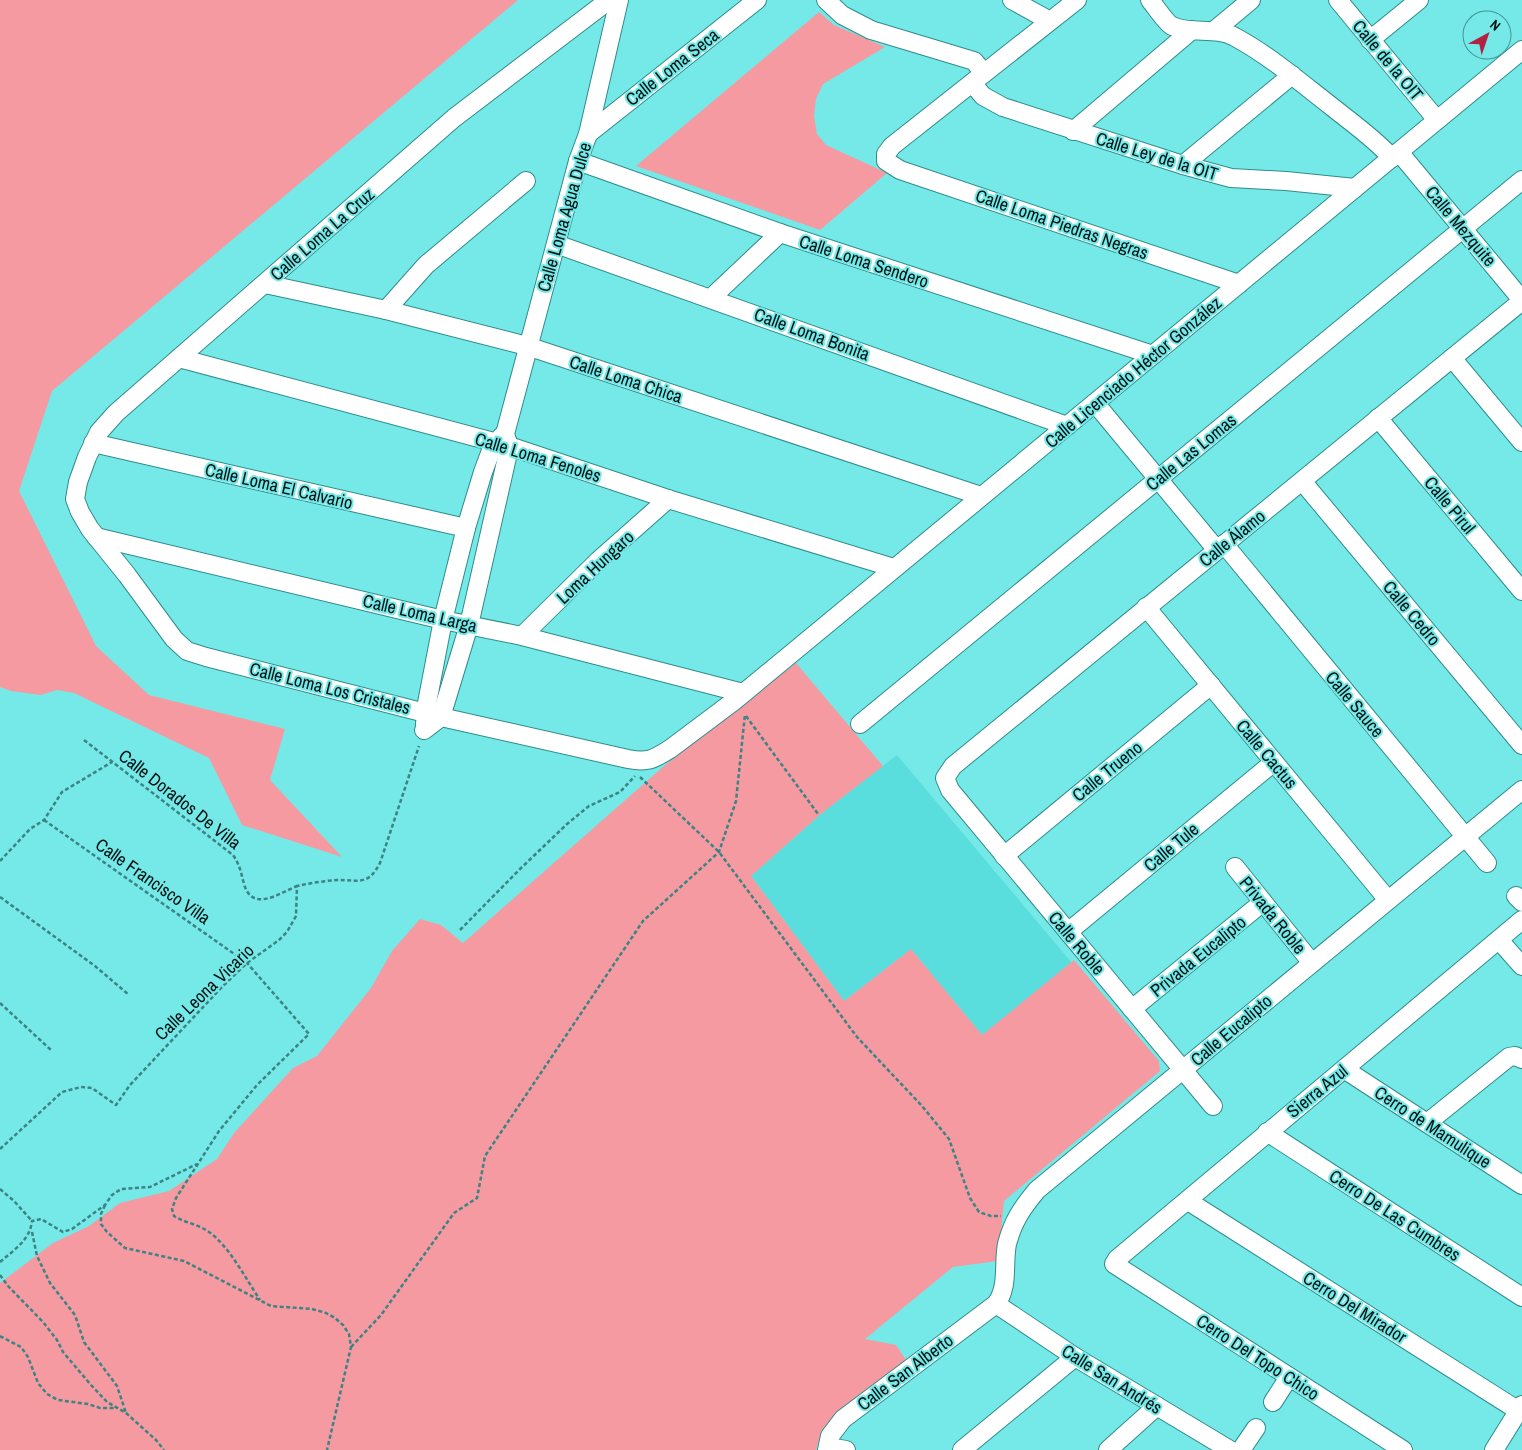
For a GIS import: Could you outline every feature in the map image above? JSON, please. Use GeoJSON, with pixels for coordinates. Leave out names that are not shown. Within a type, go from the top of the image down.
{"type":"FeatureCollection","features":[{"type":"Feature","properties":{"kind":"street","name":"Calle Loma La Cruz"},"geometry":{"type":"LineString","coordinates":[[75,499],[78,482],[92,443],[116,413],[454,118],[609,0]]}},
{"type":"Feature","properties":{"kind":"street","name":"Calle Loma Agua Dulce"},"geometry":{"type":"LineString","coordinates":[[424,730],[433,714],[470,625],[503,478],[503,441],[578,161],[588,134],[619,0]]}},
{"type":"Feature","properties":{"kind":"street","name":"Calle Loma Seca"},"geometry":{"type":"LineString","coordinates":[[588,134],[757,0]]}},
{"type":"Feature","properties":{"kind":"street","name":"Calle Ley de la OIT"},"geometry":{"type":"LineString","coordinates":[[826,0],[842,15],[871,30],[974,61],[983,96],[1003,107],[1182,165],[1231,178],[1355,188]]}},
{"type":"Feature","properties":{"kind":"street"},"geometry":{"type":"LineString","coordinates":[[1012,0],[1050,21]]}},
{"type":"Feature","properties":{"kind":"street"},"geometry":{"type":"LineString","coordinates":[[978,78],[1077,0]]}},
{"type":"Feature","properties":{"kind":"street"},"geometry":{"type":"LineString","coordinates":[[1150,0],[1171,26],[1192,30],[1215,30],[1251,0]]}},
{"type":"Feature","properties":{"kind":"street","name":"Calle de la OIT"},"geometry":{"type":"LineString","coordinates":[[1338,0],[1437,120]]}},
{"type":"Feature","properties":{"kind":"street"},"geometry":{"type":"LineString","coordinates":[[1370,40],[1419,0]]}},
{"type":"Feature","properties":{"kind":"street"},"geometry":{"type":"LineString","coordinates":[[1073,131],[1192,30]]}},
{"type":"Feature","properties":{"kind":"street","name":"Calle Mezquite"},"geometry":{"type":"LineString","coordinates":[[1215,30],[1233,36],[1292,75],[1395,155],[1463,229],[1522,300]]}},
{"type":"Feature","properties":{"kind":"street","name":"Calle Licenciado Héctor González"},"geometry":{"type":"LineString","coordinates":[[659,756],[741,703],[894,568],[1522,50]]}},
{"type":"Feature","properties":{"kind":"street"},"geometry":{"type":"LineString","coordinates":[[1182,165],[1292,75]]}},
{"type":"Feature","properties":{"kind":"street","name":"Calle Loma Piedras Negras"},"geometry":{"type":"LineString","coordinates":[[978,78],[892,146],[886,154],[886,161],[900,170],[1239,284]]}},
{"type":"Feature","properties":{"kind":"street","name":"Calle Loma Sendero"},"geometry":{"type":"LineString","coordinates":[[578,161],[780,233],[1153,355]]}},
{"type":"Feature","properties":{"kind":"street","name":"Calle Las Lomas"},"geometry":{"type":"LineString","coordinates":[[860,724],[1522,180]]}},
{"type":"Feature","properties":{"kind":"street"},"geometry":{"type":"LineString","coordinates":[[386,310],[426,265],[526,182]]}},
{"type":"Feature","properties":{"kind":"street"},"geometry":{"type":"LineString","coordinates":[[711,298],[780,233]]}},
{"type":"Feature","properties":{"kind":"street","name":"Calle Loma Bonita"},"geometry":{"type":"LineString","coordinates":[[556,244],[1067,426]]}},
{"type":"Feature","properties":{"kind":"street","name":"Calle Loma Chica"},"geometry":{"type":"LineString","coordinates":[[265,284],[386,310],[528,346],[981,496]]}},
{"type":"Feature","properties":{"kind":"street","name":"Calle Álamo"},"geometry":{"type":"LineString","coordinates":[[945,778],[953,766],[1522,300]]}},
{"type":"Feature","properties":{"kind":"street","name":"Calle Loma Fenoles"},"geometry":{"type":"LineString","coordinates":[[179,358],[503,441],[668,499],[894,568]]}},
{"type":"Feature","properties":{"kind":"street"},"geometry":{"type":"LineString","coordinates":[[1452,358],[1522,442]]}},
{"type":"Feature","properties":{"kind":"street","name":"Calle Sauce"},"geometry":{"type":"LineString","coordinates":[[1095,403],[1158,479],[1220,547],[1487,863]]}},
{"type":"Feature","properties":{"kind":"street","name":"Calle Pirul"},"geometry":{"type":"LineString","coordinates":[[1378,418],[1522,591]]}},
{"type":"Feature","properties":{"kind":"street","name":"Calle Loma Agua Dulce"},"geometry":{"type":"LineString","coordinates":[[433,714],[443,620],[466,528],[483,472],[503,441]]}},
{"type":"Feature","properties":{"kind":"street","name":"Calle Loma El Calvario"},"geometry":{"type":"LineString","coordinates":[[92,443],[466,528]]}},
{"type":"Feature","properties":{"kind":"street","name":"Calle Cedro"},"geometry":{"type":"LineString","coordinates":[[1302,480],[1522,745]]}},
{"type":"Feature","properties":{"kind":"street","name":"Calle Loma Los Cristales"},"geometry":{"type":"LineString","coordinates":[[75,499],[83,520],[127,574],[167,630],[187,650],[215,659],[433,714],[642,762],[659,756]]}},
{"type":"Feature","properties":{"kind":"street","name":"Loma Hungaro"},"geometry":{"type":"LineString","coordinates":[[522,636],[598,561],[668,499]]}},
{"type":"Feature","properties":{"kind":"street","name":"Calle Loma Larga"},"geometry":{"type":"LineString","coordinates":[[96,537],[443,620],[522,636],[741,703]]}},
{"type":"Feature","properties":{"kind":"street","name":"Calle Cactus"},"geometry":{"type":"LineString","coordinates":[[1146,607],[1388,900]]}},
{"type":"Feature","properties":{"kind":"street","name":"Calle Trueno"},"geometry":{"type":"LineString","coordinates":[[1004,856],[1211,686]]}},
{"type":"Feature","properties":{"kind":"street","name":"Calle Tule"},"geometry":{"type":"LineString","coordinates":[[1068,932],[1274,762]]}},
{"type":"Feature","properties":{"kind":"street","name":"Calle Roble"},"geometry":{"type":"LineString","coordinates":[[945,778],[950,790],[1213,1106]]}},
{"type":"Feature","properties":{"kind":"street","name":"Calle Eucalipto"},"geometry":{"type":"LineString","coordinates":[[996,1304],[1004,1290],[1007,1245],[1016,1218],[1037,1190],[1522,790]]}},
{"type":"Feature","properties":{"kind":"street","name":"Privada Roble"},"geometry":{"type":"LineString","coordinates":[[1235,867],[1312,963]]}},
{"type":"Feature","properties":{"kind":"street","name":"Privada Eucalipto"},"geometry":{"type":"LineString","coordinates":[[1132,1009],[1263,902]]}},
{"type":"Feature","properties":{"kind":"street","name":"Sierra Azul"},"geometry":{"type":"LineString","coordinates":[[1114,1264],[1117,1259],[1188,1201],[1267,1132],[1522,920]]}},
{"type":"Feature","properties":{"kind":"street"},"geometry":{"type":"LineString","coordinates":[[1499,940],[1522,966]]}},
{"type":"Feature","properties":{"kind":"street"},"geometry":{"type":"LineString","coordinates":[[1428,1123],[1509,1057],[1515,1056],[1522,1059]]}},
{"type":"Feature","properties":{"kind":"street","name":"Cerro de Mamulique"},"geometry":{"type":"LineString","coordinates":[[1344,1069],[1522,1185]]}},
{"type":"Feature","properties":{"kind":"street","name":"Cerro De Las Cumbres"},"geometry":{"type":"LineString","coordinates":[[1267,1132],[1522,1297]]}},
{"type":"Feature","properties":{"kind":"street","name":"Cerro Del Mirador"},"geometry":{"type":"LineString","coordinates":[[1188,1201],[1521,1409]]}},
{"type":"Feature","properties":{"kind":"street","name":"Cerro Del Topo Chico"},"geometry":{"type":"LineString","coordinates":[[1114,1264],[1403,1450]]}},
{"type":"Feature","properties":{"kind":"street","name":"Calle San Andrés"},"geometry":{"type":"LineString","coordinates":[[996,1304],[1075,1357],[1230,1450]]}},
{"type":"Feature","properties":{"kind":"street","name":"Calle San Alberto"},"geometry":{"type":"LineString","coordinates":[[827,1448],[835,1427],[848,1414],[996,1304]]}},
{"type":"Feature","properties":{"kind":"street"},"geometry":{"type":"LineString","coordinates":[[962,1450],[1075,1357]]}},
{"type":"Feature","properties":{"kind":"street"},"geometry":{"type":"LineString","coordinates":[[1273,1402],[1289,1377]]}},
{"type":"Feature","properties":{"kind":"street"},"geometry":{"type":"LineString","coordinates":[[1108,1450],[1157,1406]]}},
{"type":"Feature","properties":{"kind":"street"},"geometry":{"type":"LineString","coordinates":[[1494,1450],[1521,1409]]}},
{"type":"Feature","properties":{"kind":"street"},"geometry":{"type":"LineString","coordinates":[[1241,1450],[1256,1428]]}},
{"type":"Feature","properties":{"kind":"street"},"geometry":{"type":"LineString","coordinates":[[827,1448],[846,1450]]}},
{"type":"Feature","properties":{"kind":"path"},"geometry":{"type":"LineString","coordinates":[[741,703],[818,814]]}},
{"type":"Feature","properties":{"kind":"path"},"geometry":{"type":"LineString","coordinates":[[351,1347],[380,1315],[454,1213],[477,1198],[486,1156],[643,921],[719,852],[736,801],[741,703]]}},
{"type":"Feature","properties":{"kind":"path"},"geometry":{"type":"LineString","coordinates":[[297,886],[335,880],[358,882],[368,878],[375,872],[380,863],[424,730]]}},
{"type":"Feature","properties":{"kind":"path","name":"Calle Dorados De Villa"},"geometry":{"type":"LineString","coordinates":[[84,740],[233,855],[242,870],[246,890],[251,896],[257,900],[266,900],[297,886]]}},
{"type":"Feature","properties":{"kind":"path"},"geometry":{"type":"LineString","coordinates":[[0,861],[30,829],[44,820],[62,792],[112,762]]}},
{"type":"Feature","properties":{"kind":"path"},"geometry":{"type":"LineString","coordinates":[[460,930],[567,824],[589,806],[620,792],[637,774],[719,852],[857,1037],[922,1106],[949,1138],[970,1198],[978,1212],[991,1216],[1016,1218]]}},
{"type":"Feature","properties":{"kind":"path","name":"Calle Francisco Villa"},"geometry":{"type":"LineString","coordinates":[[44,820],[247,962],[309,1034],[257,1085],[219,1131],[198,1164]]}},
{"type":"Feature","properties":{"kind":"path","name":"Calle Leona Vicario"},"geometry":{"type":"LineString","coordinates":[[0,1149],[62,1092],[81,1087],[92,1088],[116,1105],[130,1085],[247,962],[279,940],[287,932],[296,916],[297,886]]}},
{"type":"Feature","properties":{"kind":"path"},"geometry":{"type":"LineString","coordinates":[[0,897],[87,960],[129,995]]}},
{"type":"Feature","properties":{"kind":"path"},"geometry":{"type":"LineString","coordinates":[[0,1003],[51,1050]]}},
{"type":"Feature","properties":{"kind":"path"},"geometry":{"type":"LineString","coordinates":[[198,1164],[176,1198],[172,1209],[174,1216],[183,1222],[202,1228],[214,1236],[260,1300]]}},
{"type":"Feature","properties":{"kind":"path"},"geometry":{"type":"LineString","coordinates":[[198,1164],[150,1186],[121,1189],[112,1195],[105,1206],[101,1214],[101,1224],[125,1248],[184,1261],[197,1266],[271,1306],[312,1309],[336,1318],[343,1325],[349,1334],[351,1347],[327,1450]]}},
{"type":"Feature","properties":{"kind":"path"},"geometry":{"type":"LineString","coordinates":[[0,1189],[32,1221],[31,1230],[37,1256],[50,1283],[75,1315],[84,1342],[117,1386],[126,1413]]}},
{"type":"Feature","properties":{"kind":"path"},"geometry":{"type":"LineString","coordinates":[[32,1221],[41,1219],[63,1232],[72,1229],[105,1206]]}},
{"type":"Feature","properties":{"kind":"path"},"geometry":{"type":"LineString","coordinates":[[0,1262],[18,1247],[31,1230]]}},
{"type":"Feature","properties":{"kind":"path"},"geometry":{"type":"LineString","coordinates":[[0,1275],[8,1286],[43,1322],[78,1371],[107,1402],[126,1413],[156,1440],[164,1450]]}},
{"type":"Feature","properties":{"kind":"path"},"geometry":{"type":"LineString","coordinates":[[0,1336],[21,1347],[28,1357],[38,1383],[47,1394],[58,1400],[88,1404],[100,1408],[117,1408]]}},
{"type":"Feature","properties":{"kind":"shaded area"},"geometry":{"type":"Polygon","coordinates":[[[0,0],[518,0],[52,391],[19,491],[96,646],[149,695],[285,729],[270,780],[342,857],[242,825],[209,758],[74,693],[57,690],[41,695],[11,691],[0,687],[0,0]]]}},
{"type":"Feature","properties":{"kind":"shaded area"},"geometry":{"type":"Polygon","coordinates":[[[819,12],[834,25],[885,47],[823,84],[816,99],[814,116],[817,134],[826,145],[887,173],[820,230],[636,166],[819,12]]]}},
{"type":"Feature","properties":{"kind":"shaded area"},"geometry":{"type":"Polygon","coordinates":[[[796,663],[883,766],[822,813],[751,876],[844,1001],[911,949],[982,1035],[1074,960],[1159,1061],[1160,1071],[1004,1201],[998,1261],[953,1267],[865,1339],[896,1345],[906,1360],[831,1420],[822,1430],[816,1450],[0,1450],[0,1283],[53,1243],[89,1226],[120,1203],[169,1191],[217,1159],[234,1133],[293,1068],[317,1056],[371,988],[392,951],[420,919],[441,925],[463,943],[664,766],[796,663]]]}},
{"type":"Feature","properties":{"kind":"shaded area"},"geometry":{"type":"Polygon","coordinates":[[[897,755],[1072,963],[982,1035],[911,949],[844,1001],[751,876],[822,813],[897,755]]]}}]}
